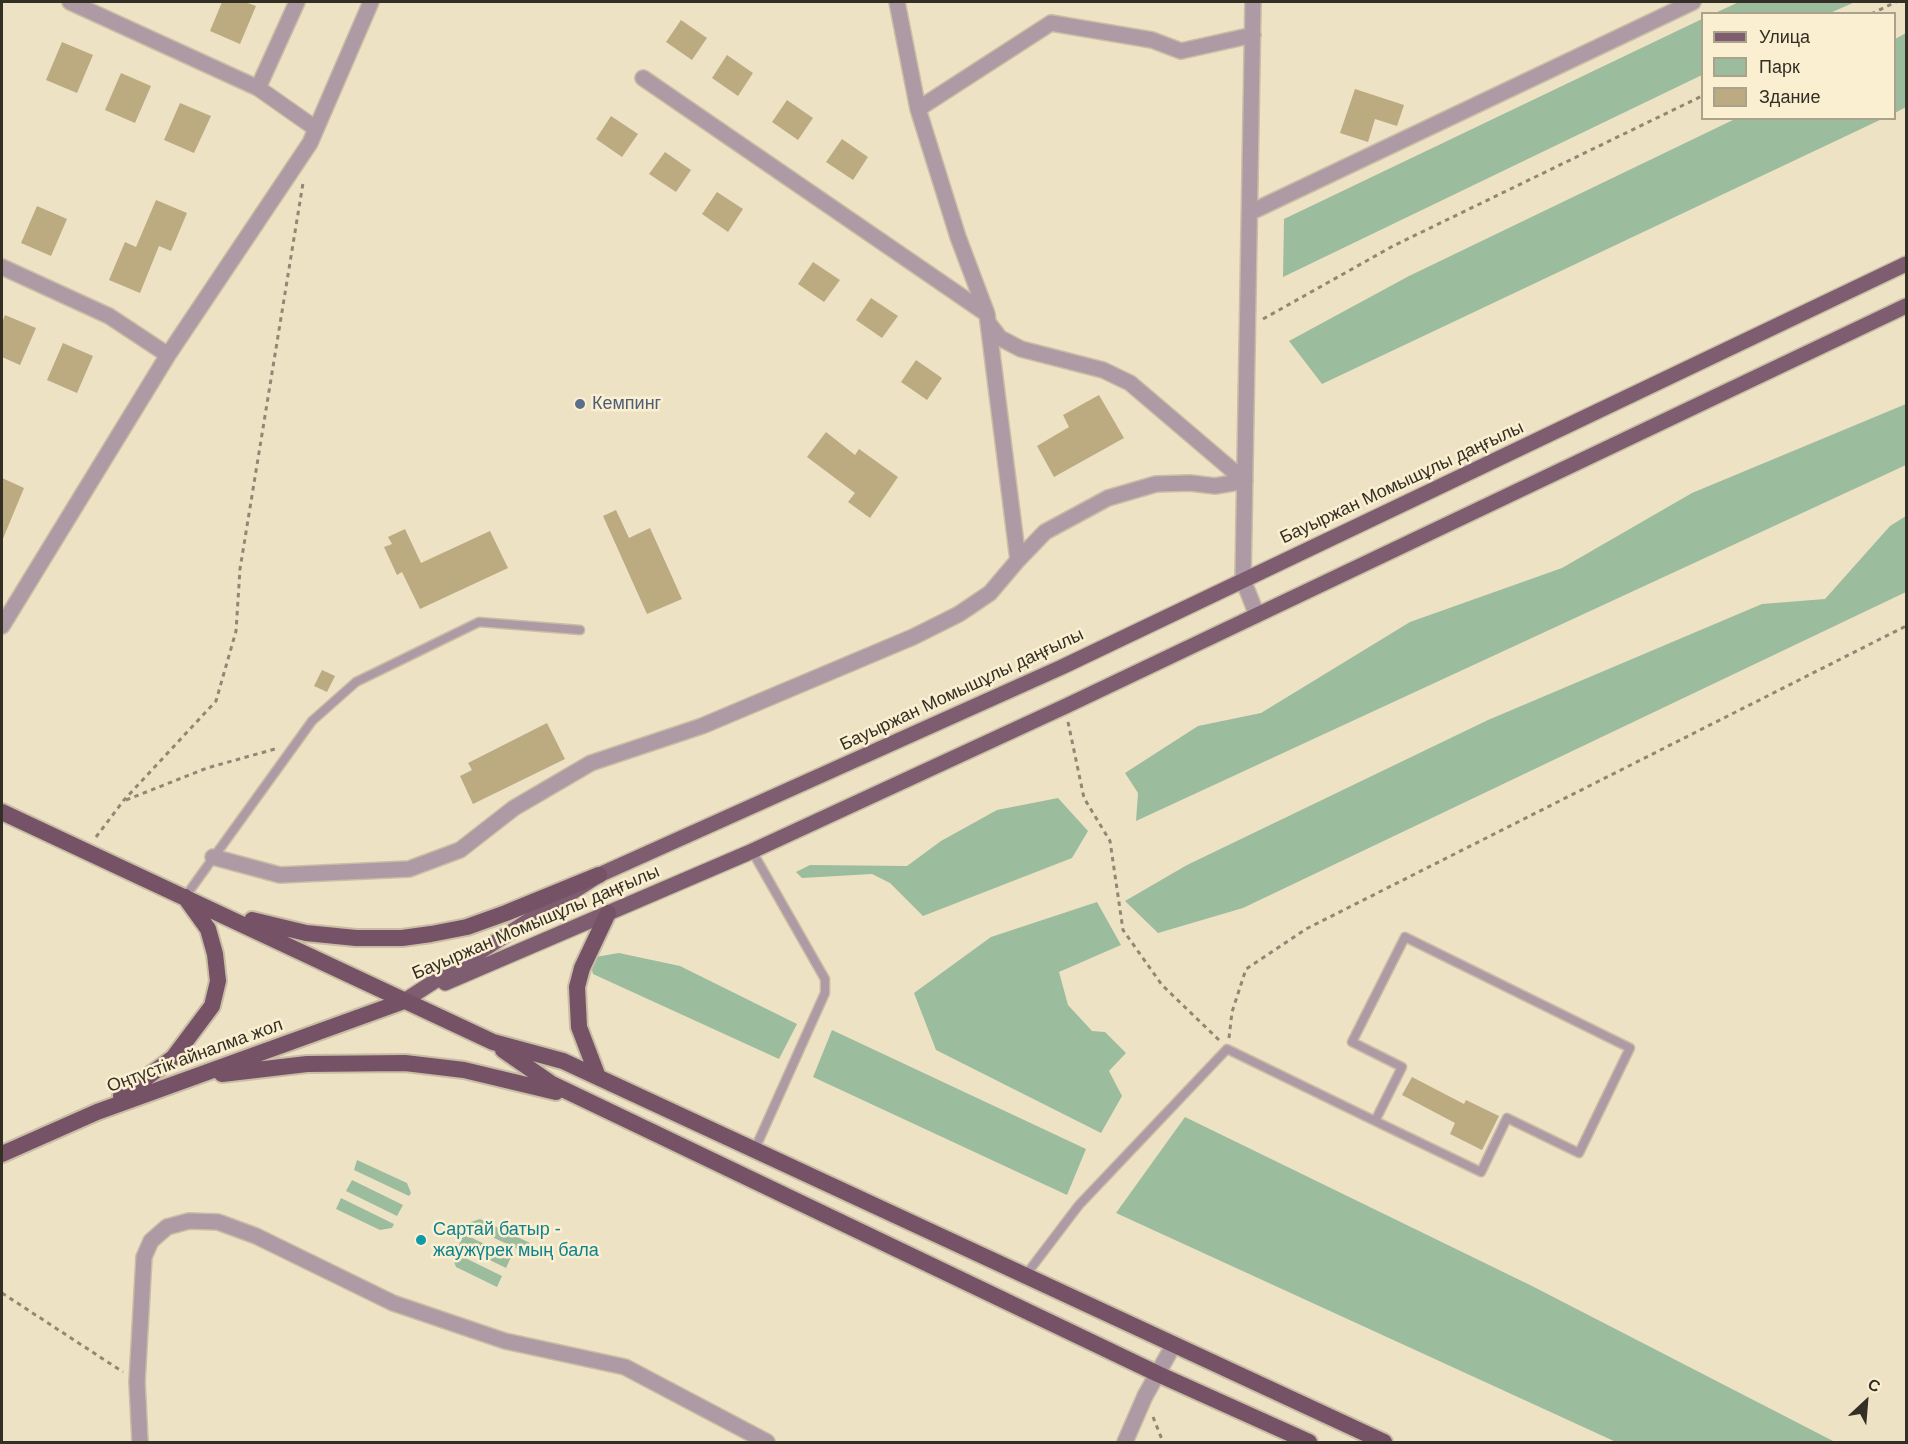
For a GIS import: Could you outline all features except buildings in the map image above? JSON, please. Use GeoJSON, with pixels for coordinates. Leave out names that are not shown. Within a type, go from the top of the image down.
{"type":"FeatureCollection","features":[{"type":"Feature","properties":{"kind":"highway"},"geometry":{"type":"LineString","coordinates":[[2,812],[493,1042],[563,1061],[1384,1443]]}},
{"type":"Feature","properties":{"kind":"highway"},"geometry":{"type":"LineString","coordinates":[[185,897],[258,922],[306,933],[402,938],[467,927],[598,875]]}},
{"type":"Feature","properties":{"kind":"highway"},"geometry":{"type":"LineString","coordinates":[[97,1112],[173,1058],[212,1006],[218,981],[215,954],[208,929],[185,897]]}},
{"type":"Feature","properties":{"kind":"highway"},"geometry":{"type":"LineString","coordinates":[[598,1077],[579,1028],[577,987],[582,968],[608,913]]}},
{"type":"Feature","properties":{"kind":"highway","name":"Оңтүстік айналма жол"},"geometry":{"type":"LineString","coordinates":[[2,1154],[97,1112],[404,1001]]}},
{"type":"Feature","properties":{"kind":"highway"},"geometry":{"type":"LineString","coordinates":[[493,1042],[552,1084],[1158,1374],[1309,1443]]}},
{"type":"Feature","properties":{"kind":"highway"},"geometry":{"type":"LineString","coordinates":[[193,1077],[307,1064],[405,1063],[464,1070],[583,1099]]}},
{"type":"Feature","properties":{"kind":"main road","name":"Бауыржан Момышұлы даңғылы"},"geometry":{"type":"LineString","coordinates":[[404,1001],[598,875],[1051,672],[1906,264]]}},
{"type":"Feature","properties":{"kind":"main road","name":"Бауыржан Момышұлы даңғылы"},"geometry":{"type":"LineString","coordinates":[[404,1001],[752,851],[1066,706],[1906,306]]}},
{"type":"Feature","properties":{"kind":"street"},"geometry":{"type":"LineString","coordinates":[[70,2],[258,88],[315,128]]}},
{"type":"Feature","properties":{"kind":"street"},"geometry":{"type":"LineString","coordinates":[[258,88],[297,2]]}},
{"type":"Feature","properties":{"kind":"street"},"geometry":{"type":"LineString","coordinates":[[2,626],[168,355],[310,143],[370,2]]}},
{"type":"Feature","properties":{"kind":"street"},"geometry":{"type":"LineString","coordinates":[[897,2],[918,109],[958,237],[988,319],[1000,338],[1021,349],[1103,370],[1130,383],[1245,481]]}},
{"type":"Feature","properties":{"kind":"street"},"geometry":{"type":"LineString","coordinates":[[1253,2],[1251,212],[1242,580],[1257,615]]}},
{"type":"Feature","properties":{"kind":"street"},"geometry":{"type":"LineString","coordinates":[[1251,212],[1693,2]]}},
{"type":"Feature","properties":{"kind":"street"},"geometry":{"type":"LineString","coordinates":[[918,109],[1051,23],[1152,40],[1181,51],[1253,35]]}},
{"type":"Feature","properties":{"kind":"street"},"geometry":{"type":"LineString","coordinates":[[643,78],[988,319],[1018,560]]}},
{"type":"Feature","properties":{"kind":"street"},"geometry":{"type":"LineString","coordinates":[[2,267],[109,316],[168,355]]}},
{"type":"Feature","properties":{"kind":"street"},"geometry":{"type":"LineString","coordinates":[[213,857],[280,875],[409,870],[460,850],[514,808],[591,763],[702,726],[913,637],[958,614],[990,593],[1045,532],[1108,498],[1156,484],[1190,483],[1215,486],[1245,481]]}},
{"type":"Feature","properties":{"kind":"street"},"geometry":{"type":"LineString","coordinates":[[140,1443],[137,1382],[144,1257],[151,1241],[167,1227],[189,1221],[218,1222],[256,1236],[393,1302],[505,1341],[625,1367],[767,1443]]}},
{"type":"Feature","properties":{"kind":"street"},"geometry":{"type":"LineString","coordinates":[[1125,1443],[1173,1346]]}},
{"type":"Feature","properties":{"kind":"lane"},"geometry":{"type":"LineString","coordinates":[[185,897],[312,721],[356,682],[479,622],[580,630]]}},
{"type":"Feature","properties":{"kind":"lane"},"geometry":{"type":"LineString","coordinates":[[752,851],[825,979],[825,993],[754,1151]]}},
{"type":"Feature","properties":{"kind":"lane"},"geometry":{"type":"LineString","coordinates":[[1024,1277],[1079,1205],[1227,1049],[1481,1172],[1507,1118],[1579,1153],[1630,1048],[1405,937],[1352,1042],[1402,1067],[1376,1121]]}},
{"type":"Feature","properties":{"kind":"path"},"geometry":{"type":"LineString","coordinates":[[1875,12],[1896,2]]}},
{"type":"Feature","properties":{"kind":"path"},"geometry":{"type":"LineString","coordinates":[[1248,327],[1393,246],[1701,96]]}},
{"type":"Feature","properties":{"kind":"path"},"geometry":{"type":"LineString","coordinates":[[86,850],[124,800],[216,701],[236,631],[240,569],[304,178]]}},
{"type":"Feature","properties":{"kind":"path"},"geometry":{"type":"LineString","coordinates":[[1227,1049],[1232,1012],[1246,969],[1306,928],[1906,626]]}},
{"type":"Feature","properties":{"kind":"path"},"geometry":{"type":"LineString","coordinates":[[1066,706],[1084,798],[1110,842],[1123,930],[1162,985],[1227,1049]]}},
{"type":"Feature","properties":{"kind":"path"},"geometry":{"type":"LineString","coordinates":[[124,800],[207,768],[295,744]]}},
{"type":"Feature","properties":{"kind":"path"},"geometry":{"type":"LineString","coordinates":[[2,1293],[137,1382]]}},
{"type":"Feature","properties":{"kind":"green space"},"geometry":{"type":"Polygon","coordinates":[[[1739,2],[1855,2],[1832,12],[1717,12],[1739,2]]]}},
{"type":"Feature","properties":{"kind":"green space"},"geometry":{"type":"Polygon","coordinates":[[[1701,19],[1701,75],[1283,277],[1284,219],[1701,19]]]}},
{"type":"Feature","properties":{"kind":"green space"},"geometry":{"type":"Polygon","coordinates":[[[1906,33],[1906,107],[1896,112],[1896,38],[1906,33]]]}},
{"type":"Feature","properties":{"kind":"green space"},"geometry":{"type":"Polygon","coordinates":[[[1733,120],[1880,120],[1322,384],[1289,341],[1409,276],[1733,120]]]}},
{"type":"Feature","properties":{"kind":"green space"},"geometry":{"type":"Polygon","coordinates":[[[1906,404],[1906,465],[1136,821],[1138,793],[1125,773],[1198,726],[1261,713],[1410,622],[1562,568],[1692,493],[1906,404]]]}},
{"type":"Feature","properties":{"kind":"green space"},"geometry":{"type":"Polygon","coordinates":[[[1906,516],[1906,592],[1243,908],[1158,933],[1125,901],[1187,865],[1488,720],[1762,604],[1825,599],[1890,526],[1906,516]]]}},
{"type":"Feature","properties":{"kind":"green space"},"geometry":{"type":"Polygon","coordinates":[[[1058,798],[1088,831],[1072,858],[923,916],[890,883],[872,874],[802,878],[796,872],[810,865],[907,866],[941,841],[997,810],[1058,798]]]}},
{"type":"Feature","properties":{"kind":"green space"},"geometry":{"type":"Polygon","coordinates":[[[1097,902],[1121,945],[1059,972],[1068,1005],[1092,1031],[1105,1032],[1126,1053],[1109,1071],[1122,1096],[1101,1133],[936,1050],[914,993],[991,937],[1097,902]]]}},
{"type":"Feature","properties":{"kind":"green space"},"geometry":{"type":"Polygon","coordinates":[[[619,953],[680,966],[797,1024],[779,1059],[593,974],[589,958],[619,953]]]}},
{"type":"Feature","properties":{"kind":"green space"},"geometry":{"type":"Polygon","coordinates":[[[832,1030],[1086,1149],[1067,1195],[813,1077],[832,1030]]]}},
{"type":"Feature","properties":{"kind":"green space"},"geometry":{"type":"Polygon","coordinates":[[[1185,1117],[1532,1286],[1835,1442],[1616,1442],[1116,1213],[1185,1117]]]}},
{"type":"Feature","properties":{"kind":"green space"},"geometry":{"type":"Polygon","coordinates":[[[357,1160],[407,1183],[411,1193],[409,1196],[354,1170],[357,1160]]]}},
{"type":"Feature","properties":{"kind":"green space"},"geometry":{"type":"Polygon","coordinates":[[[352,1180],[403,1205],[397,1216],[346,1191],[352,1180]]]}},
{"type":"Feature","properties":{"kind":"green space"},"geometry":{"type":"Polygon","coordinates":[[[341,1198],[394,1224],[392,1228],[380,1230],[336,1209],[341,1198]]]}},
{"type":"Feature","properties":{"kind":"green space"},"geometry":{"type":"Polygon","coordinates":[[[480,1219],[530,1243],[524,1252],[469,1226],[471,1222],[480,1219]]]}},
{"type":"Feature","properties":{"kind":"green space"},"geometry":{"type":"Polygon","coordinates":[[[464,1234],[511,1257],[506,1268],[459,1245],[464,1234]]]}},
{"type":"Feature","properties":{"kind":"green space"},"geometry":{"type":"Polygon","coordinates":[[[453,1252],[502,1276],[497,1287],[456,1267],[453,1252]]]}},
{"type":"Feature","properties":{"kind":"place","name":"Кемпинг"},"geometry":{"type":"Point","coordinates":[580,404]}},
{"type":"Feature","properties":{"kind":"place","name":"Сартай батыр - жаужүрек мың бала"},"geometry":{"type":"Point","coordinates":[421,1240]}}]}
